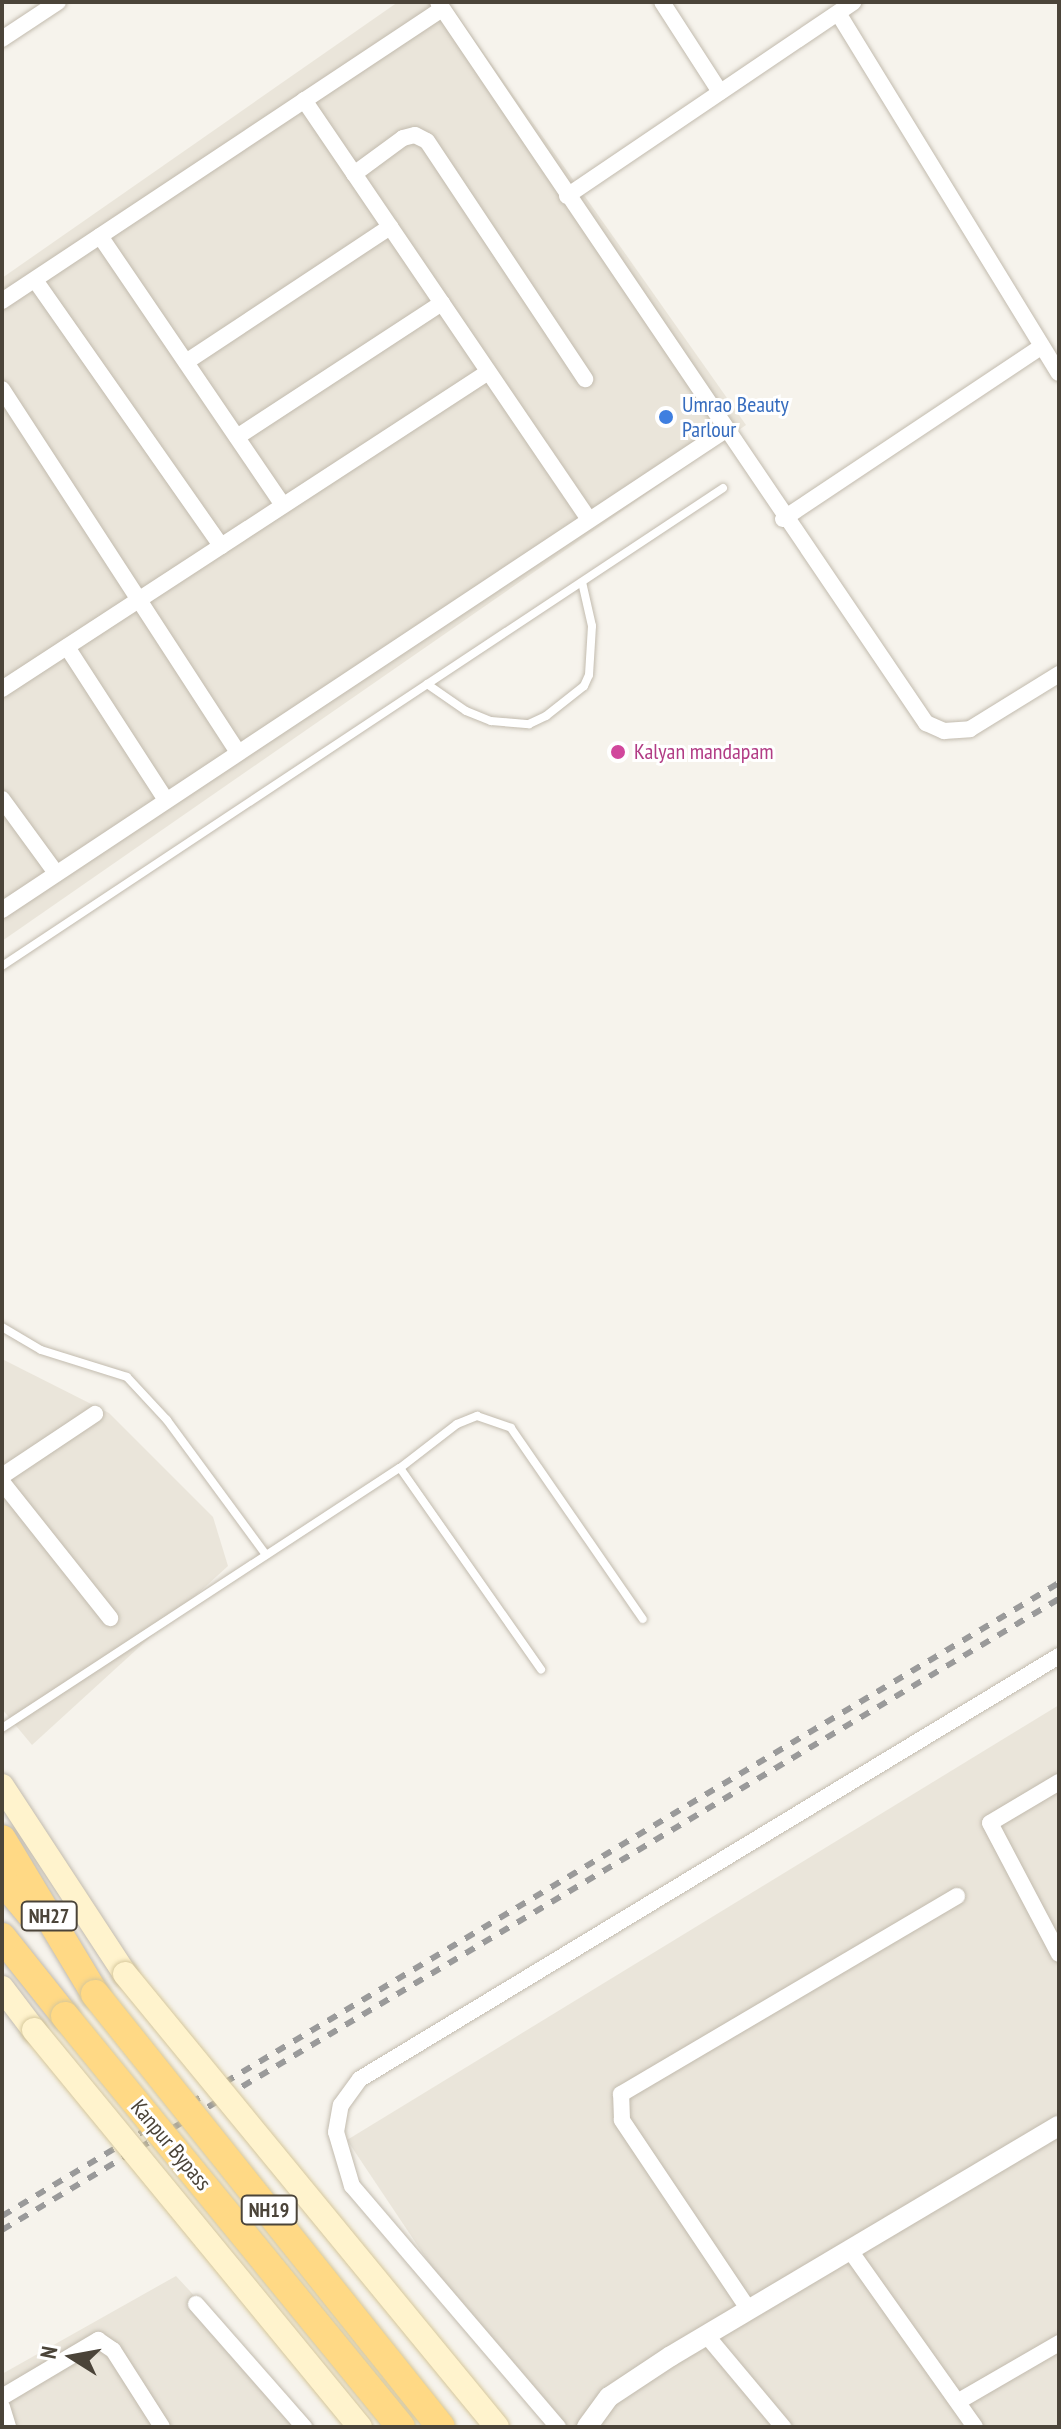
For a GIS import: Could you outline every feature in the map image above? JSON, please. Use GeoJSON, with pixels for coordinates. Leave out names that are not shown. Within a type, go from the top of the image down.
{"type":"FeatureCollection","features":[{"type":"Feature","properties":{"kind":"highway","name":"NH27"},"geometry":{"type":"LineString","coordinates":[[2,1839],[95,1994]]}},
{"type":"Feature","properties":{"kind":"highway","name":"NH19"},"geometry":{"type":"LineString","coordinates":[[2,1880],[95,1994]]}},
{"type":"Feature","properties":{"kind":"highway","name":"Kanpur Bypass"},"geometry":{"type":"LineString","coordinates":[[2,1937],[401,2427]]}},
{"type":"Feature","properties":{"kind":"highway","name":"Kanpur Bypass"},"geometry":{"type":"LineString","coordinates":[[95,1994],[441,2427]]}},
{"type":"Feature","properties":{"kind":"main road"},"geometry":{"type":"LineString","coordinates":[[2,1786],[125,1974],[497,2427]]}},
{"type":"Feature","properties":{"kind":"main road"},"geometry":{"type":"LineString","coordinates":[[2,1988],[360,2427]]}},
{"type":"Feature","properties":{"kind":"street"},"geometry":{"type":"LineString","coordinates":[[2,39],[58,2]]}},
{"type":"Feature","properties":{"kind":"street"},"geometry":{"type":"LineString","coordinates":[[662,2],[720,92]]}},
{"type":"Feature","properties":{"kind":"street"},"geometry":{"type":"LineString","coordinates":[[567,196],[853,2]]}},
{"type":"Feature","properties":{"kind":"street"},"geometry":{"type":"LineString","coordinates":[[2,301],[304,100],[440,5],[783,519],[926,723],[944,731],[970,729],[1059,674]]}},
{"type":"Feature","properties":{"kind":"street"},"geometry":{"type":"LineString","coordinates":[[838,13],[1059,373]]}},
{"type":"Feature","properties":{"kind":"street"},"geometry":{"type":"LineString","coordinates":[[304,100],[588,518]]}},
{"type":"Feature","properties":{"kind":"street"},"geometry":{"type":"LineString","coordinates":[[354,174],[403,138],[415,135],[427,141],[585,379]]}},
{"type":"Feature","properties":{"kind":"street"},"geometry":{"type":"LineString","coordinates":[[186,362],[390,227]]}},
{"type":"Feature","properties":{"kind":"street"},"geometry":{"type":"LineString","coordinates":[[100,236],[283,505]]}},
{"type":"Feature","properties":{"kind":"street"},"geometry":{"type":"LineString","coordinates":[[35,280],[221,546]]}},
{"type":"Feature","properties":{"kind":"street"},"geometry":{"type":"LineString","coordinates":[[237,437],[442,303]]}},
{"type":"Feature","properties":{"kind":"street"},"geometry":{"type":"LineString","coordinates":[[783,519],[1042,346]]}},
{"type":"Feature","properties":{"kind":"street"},"geometry":{"type":"LineString","coordinates":[[2,689],[488,372]]}},
{"type":"Feature","properties":{"kind":"street"},"geometry":{"type":"LineString","coordinates":[[2,389],[238,752]]}},
{"type":"Feature","properties":{"kind":"street"},"geometry":{"type":"LineString","coordinates":[[2,910],[588,518],[724,431]]}},
{"type":"Feature","properties":{"kind":"street"},"geometry":{"type":"LineString","coordinates":[[67,647],[166,800]]}},
{"type":"Feature","properties":{"kind":"street"},"geometry":{"type":"LineString","coordinates":[[2,799],[56,873]]}},
{"type":"Feature","properties":{"kind":"street"},"geometry":{"type":"LineString","coordinates":[[2,1476],[95,1414]]}},
{"type":"Feature","properties":{"kind":"street"},"geometry":{"type":"LineString","coordinates":[[2,1482],[110,1618]]}},
{"type":"Feature","properties":{"kind":"street"},"geometry":{"type":"LineString","coordinates":[[558,2427],[352,2186],[336,2132],[341,2105],[360,2079],[1059,1656]]}},
{"type":"Feature","properties":{"kind":"street"},"geometry":{"type":"LineString","coordinates":[[1059,1782],[990,1823],[1059,1954]]}},
{"type":"Feature","properties":{"kind":"street"},"geometry":{"type":"LineString","coordinates":[[749,2310],[622,2120],[621,2094],[957,1896]]}},
{"type":"Feature","properties":{"kind":"street"},"geometry":{"type":"LineString","coordinates":[[587,2427],[609,2397],[849,2249],[1059,2126]]}},
{"type":"Feature","properties":{"kind":"street"},"geometry":{"type":"LineString","coordinates":[[849,2249],[975,2427]]}},
{"type":"Feature","properties":{"kind":"street"},"geometry":{"type":"LineString","coordinates":[[196,2304],[304,2427]]}},
{"type":"Feature","properties":{"kind":"street"},"geometry":{"type":"LineString","coordinates":[[707,2336],[783,2427]]}},
{"type":"Feature","properties":{"kind":"street"},"geometry":{"type":"LineString","coordinates":[[2,2397],[98,2340],[113,2350],[162,2427]]}},
{"type":"Feature","properties":{"kind":"street"},"geometry":{"type":"LineString","coordinates":[[959,2401],[1059,2343]]}},
{"type":"Feature","properties":{"kind":"street"},"geometry":{"type":"LineString","coordinates":[[2,2407],[8,2427]]}},
{"type":"Feature","properties":{"kind":"lane"},"geometry":{"type":"LineString","coordinates":[[2,966],[723,488]]}},
{"type":"Feature","properties":{"kind":"lane"},"geometry":{"type":"LineString","coordinates":[[427,684],[466,711],[491,721],[529,724],[546,716],[584,686],[589,675],[592,626],[582,582]]}},
{"type":"Feature","properties":{"kind":"lane"},"geometry":{"type":"LineString","coordinates":[[2,1327],[41,1350],[127,1377],[167,1420],[266,1555]]}},
{"type":"Feature","properties":{"kind":"lane"},"geometry":{"type":"LineString","coordinates":[[2,1728],[400,1468],[457,1424],[477,1416],[511,1428],[643,1619]]}},
{"type":"Feature","properties":{"kind":"lane"},"geometry":{"type":"LineString","coordinates":[[400,1468],[541,1669]]}},
{"type":"Feature","properties":{"kind":"shaded area"},"geometry":{"type":"Polygon","coordinates":[[[398,2],[448,2],[746,425],[2,941],[2,278],[398,2]]]}},
{"type":"Feature","properties":{"kind":"shaded area"},"geometry":{"type":"Polygon","coordinates":[[[2,1359],[109,1413],[213,1517],[228,1566],[32,1745],[2,1709],[2,1359]]]}},
{"type":"Feature","properties":{"kind":"shaded area"},"geometry":{"type":"Polygon","coordinates":[[[1059,1705],[1059,2427],[560,2427],[448,2291],[347,2140],[1059,1705]]]}},
{"type":"Feature","properties":{"kind":"shaded area"},"geometry":{"type":"Polygon","coordinates":[[[176,2276],[316,2427],[2,2427],[2,2374],[176,2276]]]}},
{"type":"Feature","properties":{"kind":"railway"},"geometry":{"type":"LineString","coordinates":[[2,2216],[1059,1583]]}},
{"type":"Feature","properties":{"kind":"railway"},"geometry":{"type":"LineString","coordinates":[[2,2230],[1059,1599]]}},
{"type":"Feature","properties":{"kind":"place","name":"Umrao Beauty Parlour"},"geometry":{"type":"Point","coordinates":[666,417]}},
{"type":"Feature","properties":{"kind":"place","name":"Kalyan mandapam"},"geometry":{"type":"Point","coordinates":[618,752]}}]}
